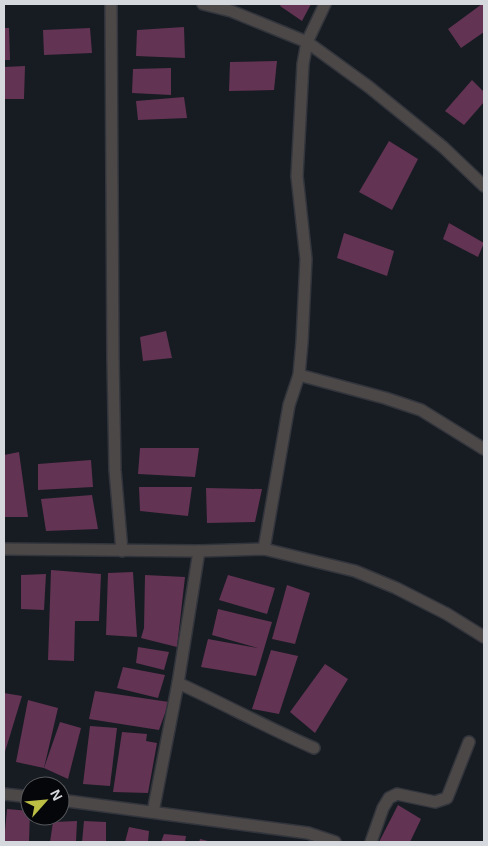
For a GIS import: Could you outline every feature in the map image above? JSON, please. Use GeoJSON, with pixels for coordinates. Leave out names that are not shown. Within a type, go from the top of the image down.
{"type":"FeatureCollection","features":[{"type":"Feature","properties":{"kind":"street"},"geometry":{"type":"LineString","coordinates":[[111,4],[115,470],[122,551]]}},
{"type":"Feature","properties":{"kind":"street"},"geometry":{"type":"LineString","coordinates":[[203,4],[231,11],[307,42],[369,87],[443,147],[484,186]]}},
{"type":"Feature","properties":{"kind":"street"},"geometry":{"type":"LineString","coordinates":[[264,549],[289,405],[299,375],[306,259],[297,176],[300,94],[307,42],[325,4]]}},
{"type":"Feature","properties":{"kind":"street"},"geometry":{"type":"LineString","coordinates":[[299,375],[385,398],[421,410],[484,449]]}},
{"type":"Feature","properties":{"kind":"street"},"geometry":{"type":"LineString","coordinates":[[4,549],[122,551],[264,549],[354,571],[396,588],[447,614],[484,637]]}},
{"type":"Feature","properties":{"kind":"street"},"geometry":{"type":"LineString","coordinates":[[153,812],[178,683],[199,551]]}},
{"type":"Feature","properties":{"kind":"street"},"geometry":{"type":"LineString","coordinates":[[178,683],[314,748]]}},
{"type":"Feature","properties":{"kind":"street"},"geometry":{"type":"LineString","coordinates":[[371,842],[383,808],[389,798],[397,794],[435,802],[447,798],[469,742]]}},
{"type":"Feature","properties":{"kind":"street"},"geometry":{"type":"LineString","coordinates":[[4,794],[20,796]]}},
{"type":"Feature","properties":{"kind":"street"},"geometry":{"type":"LineString","coordinates":[[70,801],[308,833],[335,842]]}},
{"type":"Feature","properties":{"kind":"building"},"geometry":{"type":"Polygon","coordinates":[[[281,4],[311,4],[302,21],[280,6],[281,4]]]}},
{"type":"Feature","properties":{"kind":"building"},"geometry":{"type":"Polygon","coordinates":[[[484,4],[484,32],[461,48],[448,29],[484,4]]]}},
{"type":"Feature","properties":{"kind":"building"},"geometry":{"type":"Polygon","coordinates":[[[184,27],[185,58],[136,56],[137,30],[184,27]]]}},
{"type":"Feature","properties":{"kind":"building"},"geometry":{"type":"Polygon","coordinates":[[[4,28],[9,28],[10,60],[4,60],[4,28]]]}},
{"type":"Feature","properties":{"kind":"building"},"geometry":{"type":"Polygon","coordinates":[[[90,28],[92,53],[44,55],[43,30],[90,28]]]}},
{"type":"Feature","properties":{"kind":"building"},"geometry":{"type":"Polygon","coordinates":[[[277,61],[274,90],[229,91],[230,62],[277,61]]]}},
{"type":"Feature","properties":{"kind":"building"},"geometry":{"type":"Polygon","coordinates":[[[25,66],[24,99],[4,99],[4,67],[25,66]]]}},
{"type":"Feature","properties":{"kind":"building"},"geometry":{"type":"Polygon","coordinates":[[[171,68],[171,95],[132,93],[133,69],[171,68]]]}},
{"type":"Feature","properties":{"kind":"building"},"geometry":{"type":"Polygon","coordinates":[[[472,80],[484,92],[484,102],[464,125],[445,111],[472,80]]]}},
{"type":"Feature","properties":{"kind":"building"},"geometry":{"type":"Polygon","coordinates":[[[184,97],[187,118],[138,120],[136,101],[184,97]]]}},
{"type":"Feature","properties":{"kind":"building"},"geometry":{"type":"Polygon","coordinates":[[[389,141],[418,159],[392,210],[359,192],[389,141]]]}},
{"type":"Feature","properties":{"kind":"building"},"geometry":{"type":"Polygon","coordinates":[[[449,223],[484,243],[478,257],[443,239],[449,223]]]}},
{"type":"Feature","properties":{"kind":"building"},"geometry":{"type":"Polygon","coordinates":[[[344,233],[394,251],[387,276],[337,258],[344,233]]]}},
{"type":"Feature","properties":{"kind":"building"},"geometry":{"type":"Polygon","coordinates":[[[166,331],[172,358],[143,361],[140,337],[166,331]]]}},
{"type":"Feature","properties":{"kind":"building"},"geometry":{"type":"Polygon","coordinates":[[[140,448],[199,448],[195,477],[138,474],[140,448]]]}},
{"type":"Feature","properties":{"kind":"building"},"geometry":{"type":"Polygon","coordinates":[[[19,452],[28,517],[4,517],[4,455],[19,452]]]}},
{"type":"Feature","properties":{"kind":"building"},"geometry":{"type":"Polygon","coordinates":[[[91,460],[93,487],[38,490],[38,464],[91,460]]]}},
{"type":"Feature","properties":{"kind":"building"},"geometry":{"type":"Polygon","coordinates":[[[139,487],[192,487],[188,516],[140,511],[139,487]]]}},
{"type":"Feature","properties":{"kind":"building"},"geometry":{"type":"Polygon","coordinates":[[[206,488],[262,489],[255,522],[207,523],[206,488]]]}},
{"type":"Feature","properties":{"kind":"building"},"geometry":{"type":"Polygon","coordinates":[[[92,495],[98,529],[46,531],[41,499],[92,495]]]}},
{"type":"Feature","properties":{"kind":"building"},"geometry":{"type":"Polygon","coordinates":[[[51,570],[101,574],[99,621],[75,621],[74,661],[48,660],[51,570]]]}},
{"type":"Feature","properties":{"kind":"building"},"geometry":{"type":"Polygon","coordinates":[[[133,572],[137,637],[106,635],[108,573],[133,572]]]}},
{"type":"Feature","properties":{"kind":"building"},"geometry":{"type":"Polygon","coordinates":[[[46,574],[44,610],[21,609],[21,575],[46,574]]]}},
{"type":"Feature","properties":{"kind":"building"},"geometry":{"type":"Polygon","coordinates":[[[145,575],[185,577],[177,647],[141,638],[144,628],[145,575]]]}},
{"type":"Feature","properties":{"kind":"building"},"geometry":{"type":"Polygon","coordinates":[[[228,575],[275,588],[267,614],[219,600],[228,575]]]}},
{"type":"Feature","properties":{"kind":"building"},"geometry":{"type":"Polygon","coordinates":[[[287,585],[310,593],[295,644],[272,639],[287,585]]]}},
{"type":"Feature","properties":{"kind":"building"},"geometry":{"type":"Polygon","coordinates":[[[218,609],[272,622],[256,676],[201,667],[208,639],[258,648],[212,635],[218,609]]]}},
{"type":"Feature","properties":{"kind":"building"},"geometry":{"type":"Polygon","coordinates":[[[138,647],[169,652],[164,670],[136,663],[138,647]]]}},
{"type":"Feature","properties":{"kind":"building"},"geometry":{"type":"Polygon","coordinates":[[[271,650],[298,656],[279,714],[252,709],[271,650]]]}},
{"type":"Feature","properties":{"kind":"building"},"geometry":{"type":"Polygon","coordinates":[[[325,664],[348,679],[315,733],[290,712],[325,664]]]}},
{"type":"Feature","properties":{"kind":"building"},"geometry":{"type":"Polygon","coordinates":[[[123,667],[165,675],[158,698],[117,688],[123,667]]]}},
{"type":"Feature","properties":{"kind":"building"},"geometry":{"type":"Polygon","coordinates":[[[95,691],[169,702],[159,730],[89,719],[95,691]]]}},
{"type":"Feature","properties":{"kind":"building"},"geometry":{"type":"Polygon","coordinates":[[[4,693],[22,696],[4,755],[4,693]]]}},
{"type":"Feature","properties":{"kind":"building"},"geometry":{"type":"Polygon","coordinates":[[[28,700],[58,708],[44,768],[16,762],[28,700]]]}},
{"type":"Feature","properties":{"kind":"building"},"geometry":{"type":"Polygon","coordinates":[[[60,722],[81,728],[69,776],[61,776],[44,768],[60,722]]]}},
{"type":"Feature","properties":{"kind":"building"},"geometry":{"type":"Polygon","coordinates":[[[90,726],[117,728],[110,786],[83,784],[90,726]]]}},
{"type":"Feature","properties":{"kind":"building"},"geometry":{"type":"Polygon","coordinates":[[[122,732],[147,734],[146,741],[157,743],[148,793],[113,792],[122,732]]]}},
{"type":"Feature","properties":{"kind":"building"},"geometry":{"type":"Polygon","coordinates":[[[398,805],[421,819],[410,842],[379,842],[398,805]]]}},
{"type":"Feature","properties":{"kind":"building"},"geometry":{"type":"Polygon","coordinates":[[[7,809],[20,810],[20,826],[30,826],[29,842],[4,842],[7,809]]]}},
{"type":"Feature","properties":{"kind":"building"},"geometry":{"type":"Polygon","coordinates":[[[70,821],[77,821],[76,842],[50,842],[52,826],[70,826],[70,821]]]}},
{"type":"Feature","properties":{"kind":"building"},"geometry":{"type":"Polygon","coordinates":[[[84,821],[106,822],[106,842],[82,842],[84,821]]]}},
{"type":"Feature","properties":{"kind":"building"},"geometry":{"type":"Polygon","coordinates":[[[129,827],[149,831],[148,842],[125,842],[129,827]]]}},
{"type":"Feature","properties":{"kind":"building"},"geometry":{"type":"Polygon","coordinates":[[[164,834],[186,836],[185,842],[161,842],[164,834]]]}},
{"type":"Feature","properties":{"kind":"building"},"geometry":{"type":"Polygon","coordinates":[[[200,839],[212,842],[199,842],[200,839]]]}}]}
